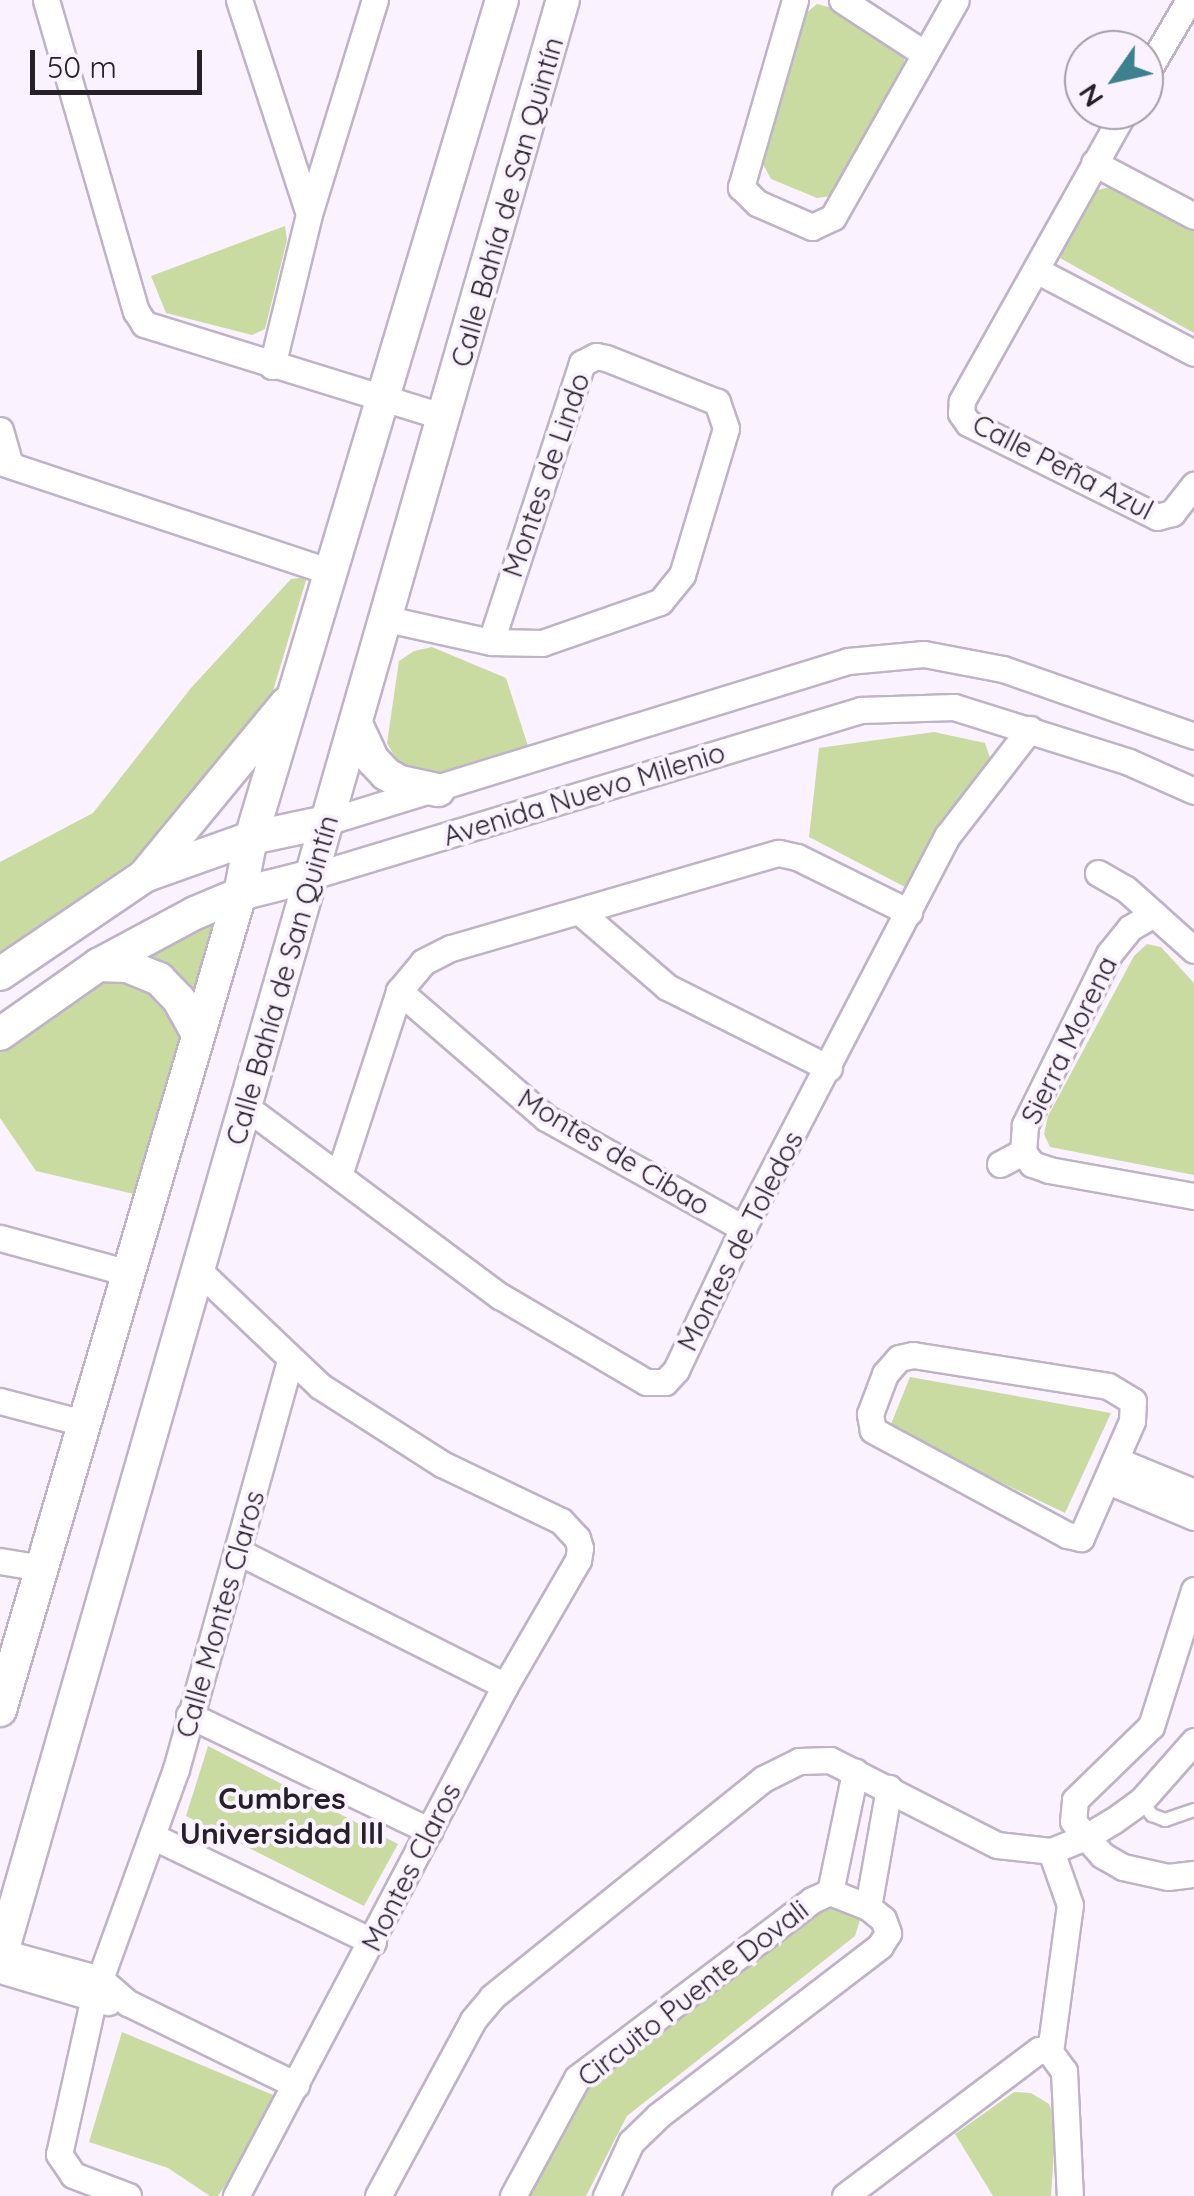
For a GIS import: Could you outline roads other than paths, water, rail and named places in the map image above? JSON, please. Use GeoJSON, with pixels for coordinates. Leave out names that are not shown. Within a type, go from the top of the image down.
{"type":"FeatureCollection","features":[{"type":"Feature","properties":{"kind":"street"},"geometry":{"type":"LineString","coordinates":[[46,0],[140,319],[151,330],[444,417]]}},
{"type":"Feature","properties":{"kind":"street"},"geometry":{"type":"LineString","coordinates":[[239,0],[309,214]]}},
{"type":"Feature","properties":{"kind":"street"},"geometry":{"type":"LineString","coordinates":[[272,366],[309,214],[375,0]]}},
{"type":"Feature","properties":{"kind":"street"},"geometry":{"type":"LineString","coordinates":[[0,1710],[240,894],[250,838],[386,398],[502,0]]}},
{"type":"Feature","properties":{"kind":"street","name":"Calle Bahía de San Quintín"},"geometry":{"type":"LineString","coordinates":[[1,1960],[563,0]]}},
{"type":"Feature","properties":{"kind":"street"},"geometry":{"type":"LineString","coordinates":[[794,0],[741,187],[757,203],[812,228],[834,217],[956,0]]}},
{"type":"Feature","properties":{"kind":"street"},"geometry":{"type":"LineString","coordinates":[[842,0],[925,54]]}},
{"type":"Feature","properties":{"kind":"street"},"geometry":{"type":"LineString","coordinates":[[1164,47],[1188,10]]}},
{"type":"Feature","properties":{"kind":"street","name":"Calle Peña Azul"},"geometry":{"type":"LineString","coordinates":[[1114,130],[962,401],[964,418],[1152,516],[1172,513],[1194,485]]}},
{"type":"Feature","properties":{"kind":"street"},"geometry":{"type":"LineString","coordinates":[[1094,164],[1194,216]]}},
{"type":"Feature","properties":{"kind":"street"},"geometry":{"type":"LineString","coordinates":[[1036,270],[1194,353]]}},
{"type":"Feature","properties":{"kind":"street","name":"Montes de Lindo"},"geometry":{"type":"LineString","coordinates":[[386,619],[491,642],[542,643],[668,596],[682,576],[726,428],[716,402],[606,358],[596,356],[582,362],[491,642]]}},
{"type":"Feature","properties":{"kind":"street"},"geometry":{"type":"LineString","coordinates":[[0,430],[5,462],[330,572]]}},
{"type":"Feature","properties":{"kind":"street","name":"Avenida Nuevo Milenio"},"geometry":{"type":"LineString","coordinates":[[0,974],[144,876],[250,838],[326,822],[438,790],[830,666],[924,654],[1003,669],[1194,736]]}},
{"type":"Feature","properties":{"kind":"street"},"geometry":{"type":"LineString","coordinates":[[144,876],[298,689]]}},
{"type":"Feature","properties":{"kind":"street","name":"Avenida Nuevo Milenio"},"geometry":{"type":"LineString","coordinates":[[0,1034],[98,964],[195,912],[240,894],[312,876],[860,710],[954,708],[1129,762],[1194,791]]}},
{"type":"Feature","properties":{"kind":"street"},"geometry":{"type":"LineString","coordinates":[[356,724],[373,760],[386,774],[400,782],[438,790]]}},
{"type":"Feature","properties":{"kind":"street","name":"Montes de Toledos"},"geometry":{"type":"LineString","coordinates":[[246,1107],[500,1296],[653,1384],[664,1382],[676,1370],[743,1228],[830,1068],[948,835],[1030,730]]}},
{"type":"Feature","properties":{"kind":"street"},"geometry":{"type":"LineString","coordinates":[[339,1175],[399,991],[423,962],[450,948],[779,853],[797,857],[910,912]]}},
{"type":"Feature","properties":{"kind":"street"},"geometry":{"type":"LineString","coordinates":[[1098,873],[1126,889],[1154,914],[1188,932]]}},
{"type":"Feature","properties":{"kind":"street"},"geometry":{"type":"LineString","coordinates":[[581,913],[668,987],[830,1068]]}},
{"type":"Feature","properties":{"kind":"street","name":"Sierra Morena"},"geometry":{"type":"LineString","coordinates":[[1154,914],[1130,928],[1109,954],[1012,1158],[1050,1170],[1194,1196]]}},
{"type":"Feature","properties":{"kind":"street"},"geometry":{"type":"LineString","coordinates":[[98,964],[127,966],[159,979],[179,1000],[197,1033]]}},
{"type":"Feature","properties":{"kind":"street","name":"Montes de Cibao"},"geometry":{"type":"LineString","coordinates":[[399,991],[546,1118],[743,1228]]}},
{"type":"Feature","properties":{"kind":"street"},"geometry":{"type":"LineString","coordinates":[[0,1238],[129,1273]]}},
{"type":"Feature","properties":{"kind":"street"},"geometry":{"type":"LineString","coordinates":[[199,1271],[290,1360]]}},
{"type":"Feature","properties":{"kind":"street"},"geometry":{"type":"LineString","coordinates":[[905,1355],[1108,1386],[1133,1401],[1132,1421],[1112,1470],[1086,1531],[1081,1538],[1073,1538],[877,1434],[870,1426],[870,1414],[885,1374],[905,1355]]}},
{"type":"Feature","properties":{"kind":"street","name":"Montes Claros"},"geometry":{"type":"LineString","coordinates":[[236,2196],[505,1686],[578,1560],[577,1538],[561,1521],[442,1464],[320,1386],[290,1360]]}},
{"type":"Feature","properties":{"kind":"street","name":"Calle Montes Claros"},"geometry":{"type":"LineString","coordinates":[[128,2196],[72,2175],[59,2154],[96,1990],[152,1836],[238,1552],[290,1360]]}},
{"type":"Feature","properties":{"kind":"street"},"geometry":{"type":"LineString","coordinates":[[0,1401],[83,1422]]}},
{"type":"Feature","properties":{"kind":"street"},"geometry":{"type":"LineString","coordinates":[[1112,1470],[1194,1492]]}},
{"type":"Feature","properties":{"kind":"street"},"geometry":{"type":"LineString","coordinates":[[1112,1470],[1194,1518]]}},
{"type":"Feature","properties":{"kind":"street"},"geometry":{"type":"LineString","coordinates":[[238,1552],[505,1686]]}},
{"type":"Feature","properties":{"kind":"street"},"geometry":{"type":"LineString","coordinates":[[0,1561],[42,1568]]}},
{"type":"Feature","properties":{"kind":"street"},"geometry":{"type":"LineString","coordinates":[[1194,1590],[1151,1726],[1074,1800],[1073,1821],[1123,1868],[1168,1878],[1194,1874]]}},
{"type":"Feature","properties":{"kind":"street"},"geometry":{"type":"LineString","coordinates":[[189,1715],[430,1831]]}},
{"type":"Feature","properties":{"kind":"street"},"geometry":{"type":"LineString","coordinates":[[378,2196],[473,2020],[492,1997],[764,1779],[799,1761],[830,1760],[997,1845],[1051,1851],[1086,1836],[1141,1801],[1194,1741]]}},
{"type":"Feature","properties":{"kind":"street"},"geometry":{"type":"LineString","coordinates":[[830,1892],[855,1772]]}},
{"type":"Feature","properties":{"kind":"street"},"geometry":{"type":"LineString","coordinates":[[606,2196],[632,2142],[658,2116],[880,1946],[888,1933],[882,1919],[868,1907],[889,1788]]}},
{"type":"Feature","properties":{"kind":"street"},"geometry":{"type":"LineString","coordinates":[[152,1836],[372,1942]]}},
{"type":"Feature","properties":{"kind":"street"},"geometry":{"type":"LineString","coordinates":[[1050,2052],[1070,1904],[1051,1851]]}},
{"type":"Feature","properties":{"kind":"street","name":"Circuito Puente Dovali"},"geometry":{"type":"LineString","coordinates":[[513,2196],[577,2078],[812,1900],[830,1892],[868,1907]]}},
{"type":"Feature","properties":{"kind":"street"},"geometry":{"type":"LineString","coordinates":[[1,1960],[96,1990],[296,2086]]}},
{"type":"Feature","properties":{"kind":"street"},"geometry":{"type":"LineString","coordinates":[[845,2196],[873,2186],[1039,2050],[1050,2052],[1064,2071],[1070,2196]]}},
{"type":"Feature","properties":{"kind":"lane"},"geometry":{"type":"LineString","coordinates":[[1141,1801],[1152,1815],[1165,1820],[1194,1810]]}},
{"type":"Feature","properties":{"kind":"district","name":"Cumbres Universidad lll"},"geometry":{"type":"Point","coordinates":[282,1815]}}]}
